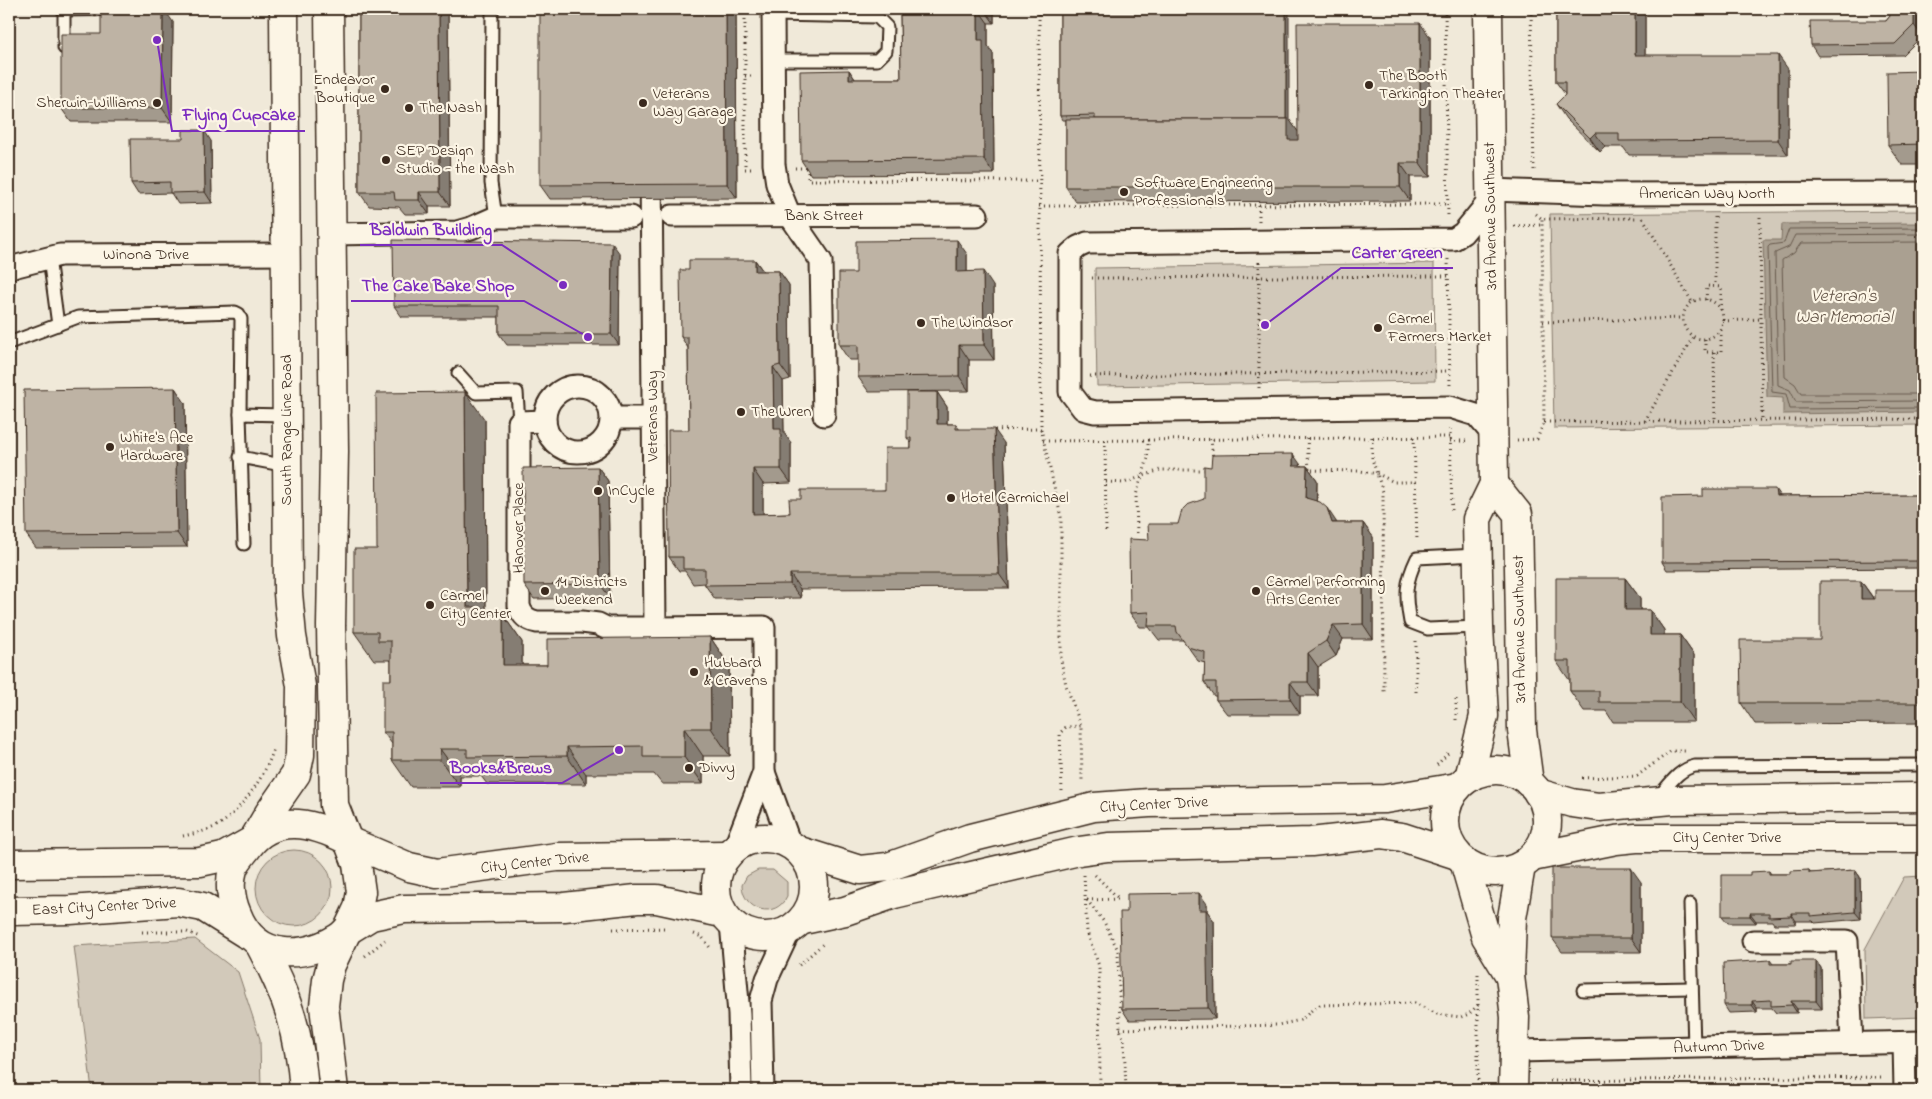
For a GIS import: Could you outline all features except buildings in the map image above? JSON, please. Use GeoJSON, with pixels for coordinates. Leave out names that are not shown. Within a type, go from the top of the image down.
{"type":"FeatureCollection","features":[{"type":"Feature","properties":{"kind":"street","name":"South Range Line Road"},"geometry":{"type":"LineString","coordinates":[[253,839],[296,774],[301,750],[300,686],[298,662],[292,636],[288,593],[284,9]]}},
{"type":"Feature","properties":{"kind":"street"},"geometry":{"type":"LineString","coordinates":[[329,9],[334,451],[331,626],[334,805],[359,874],[361,892],[358,908],[331,965],[324,1006],[334,1090]]}},
{"type":"Feature","properties":{"kind":"street","name":"3rd Avenue Southwest"},"geometry":{"type":"LineString","coordinates":[[1488,9],[1490,195],[1482,438],[1494,484],[1518,514],[1522,730],[1534,788]]}},
{"type":"Feature","properties":{"kind":"street"},"geometry":{"type":"LineString","coordinates":[[773,12],[774,164],[778,184],[790,216],[821,261],[824,415]]}},
{"type":"Feature","properties":{"kind":"street","name":"Veterans Way"},"geometry":{"type":"LineString","coordinates":[[651,148],[654,628]]}},
{"type":"Feature","properties":{"kind":"street","name":"American Way North"},"geometry":{"type":"LineString","coordinates":[[1490,195],[1532,191],[1604,194],[1923,193]]}},
{"type":"Feature","properties":{"kind":"street"},"geometry":{"type":"LineString","coordinates":[[1482,438],[1476,415],[1450,407],[1095,412],[1083,409],[1070,392],[1070,254],[1078,247],[1087,243],[1454,239],[1463,233],[1490,195]]}},
{"type":"Feature","properties":{"kind":"street","name":"Bank Street"},"geometry":{"type":"LineString","coordinates":[[672,216],[977,215]]}},
{"type":"Feature","properties":{"kind":"street"},"geometry":{"type":"LineString","coordinates":[[331,234],[457,232],[496,217],[632,217]]}},
{"type":"Feature","properties":{"kind":"street","name":"Winona Drive"},"geometry":{"type":"LineString","coordinates":[[9,268],[60,256],[285,254]]}},
{"type":"Feature","properties":{"kind":"street"},"geometry":{"type":"LineString","coordinates":[[577,386],[590,388],[601,395],[609,405],[612,418],[610,430],[603,442],[592,449],[580,452],[567,450],[556,444],[548,433],[545,421],[547,408],[554,397],[564,389],[577,386]]}},
{"type":"Feature","properties":{"kind":"street"},"geometry":{"type":"LineString","coordinates":[[612,418],[652,418]]}},
{"type":"Feature","properties":{"kind":"street"},"geometry":{"type":"LineString","coordinates":[[519,422],[545,421]]}},
{"type":"Feature","properties":{"kind":"street","name":"Hanover Place"},"geometry":{"type":"LineString","coordinates":[[519,422],[519,606],[521,613],[530,621],[537,622],[582,622],[598,624],[606,628],[654,628]]}},
{"type":"Feature","properties":{"kind":"street","name":"3rd Avenue Southwest"},"geometry":{"type":"LineString","coordinates":[[1464,782],[1484,716],[1479,627],[1477,519],[1494,484]]}},
{"type":"Feature","properties":{"kind":"street"},"geometry":{"type":"LineString","coordinates":[[654,628],[764,627],[764,772],[795,848],[811,870],[815,892],[811,906],[796,925],[767,979],[761,1001],[763,1090]]}},
{"type":"Feature","properties":{"kind":"street"},"geometry":{"type":"LineString","coordinates":[[1510,976],[1486,937],[1461,858],[1450,844],[1445,829],[1445,814],[1450,799],[1464,782],[1482,772],[1497,770],[1511,772],[1534,788],[1586,806],[1609,807],[1653,802],[1923,796]]}},
{"type":"Feature","properties":{"kind":"street"},"geometry":{"type":"LineString","coordinates":[[740,1090],[738,1004],[727,918],[715,888],[716,876],[731,851],[764,772]]}},
{"type":"Feature","properties":{"kind":"street","name":"City Center Drive"},"geometry":{"type":"LineString","coordinates":[[795,848],[860,870],[888,867],[970,838],[1094,807],[1149,803],[1385,799],[1464,782]]}},
{"type":"Feature","properties":{"kind":"street"},"geometry":{"type":"LineString","coordinates":[[255,940],[279,951],[301,953],[323,948],[371,916],[387,911],[404,909],[564,907],[637,899],[656,899],[727,918],[742,931],[758,936],[775,936],[796,925],[894,894],[1079,851],[1108,847],[1311,842],[1381,834],[1409,839],[1461,858],[1480,870],[1492,872],[1507,871],[1526,862],[1541,846],[1546,831],[1547,816],[1534,788]]}},
{"type":"Feature","properties":{"kind":"street"},"geometry":{"type":"LineString","coordinates":[[9,864],[200,862],[223,856],[274,826],[295,823],[315,826],[348,841]]}},
{"type":"Feature","properties":{"kind":"street"},"geometry":{"type":"LineString","coordinates":[[731,851],[745,841],[767,837],[795,848]]}},
{"type":"Feature","properties":{"kind":"street","name":"City Center Drive"},"geometry":{"type":"LineString","coordinates":[[1526,862],[1616,840],[1636,838],[1923,838]]}},
{"type":"Feature","properties":{"kind":"street"},"geometry":{"type":"LineString","coordinates":[[253,839],[234,868],[231,887],[235,909],[282,984],[293,1018],[301,1053],[304,1090]]}},
{"type":"Feature","properties":{"kind":"street","name":"City Center Drive"},"geometry":{"type":"LineString","coordinates":[[348,841],[409,867],[437,873],[557,857],[731,851]]}},
{"type":"Feature","properties":{"kind":"street"},"geometry":{"type":"LineString","coordinates":[[1513,1090],[1515,1017],[1510,976],[1512,918],[1526,862]]}},
{"type":"Feature","properties":{"kind":"street","name":"East City Center Drive"},"geometry":{"type":"LineString","coordinates":[[9,911],[70,910],[178,902],[203,907],[255,940]]}},
{"type":"Feature","properties":{"kind":"street"},"geometry":{"type":"LineString","coordinates":[[1753,941],[1847,940],[1852,1043]]}},
{"type":"Feature","properties":{"kind":"street"},"geometry":{"type":"LineString","coordinates":[[1905,1090],[1913,1042]]}},
{"type":"Feature","properties":{"kind":"street","name":"Autumn Drive"},"geometry":{"type":"LineString","coordinates":[[1514,1051],[1913,1042]]}},
{"type":"Feature","properties":{"kind":"lane"},"geometry":{"type":"LineString","coordinates":[[64,57],[64,10],[139,9]]}},
{"type":"Feature","properties":{"kind":"lane"},"geometry":{"type":"LineString","coordinates":[[492,9],[492,183],[496,217]]}},
{"type":"Feature","properties":{"kind":"lane"},"geometry":{"type":"LineString","coordinates":[[773,12],[876,16],[887,26],[886,51],[877,60],[774,60]]}},
{"type":"Feature","properties":{"kind":"lane"},"geometry":{"type":"LineString","coordinates":[[49,258],[58,325]]}},
{"type":"Feature","properties":{"kind":"lane"},"geometry":{"type":"LineString","coordinates":[[9,343],[78,317],[239,314],[241,319],[240,457],[244,544]]}},
{"type":"Feature","properties":{"kind":"lane"},"geometry":{"type":"LineString","coordinates":[[458,374],[476,393],[516,392],[519,422]]}},
{"type":"Feature","properties":{"kind":"lane"},"geometry":{"type":"LineString","coordinates":[[240,414],[287,414]]}},
{"type":"Feature","properties":{"kind":"lane"},"geometry":{"type":"LineString","coordinates":[[240,457],[287,466]]}},
{"type":"Feature","properties":{"kind":"lane"},"geometry":{"type":"LineString","coordinates":[[1477,556],[1417,558],[1407,578],[1406,600],[1410,622],[1428,629],[1479,627]]}},
{"type":"Feature","properties":{"kind":"lane"},"geometry":{"type":"LineString","coordinates":[[1653,802],[1679,773],[1687,767],[1923,765]]}},
{"type":"Feature","properties":{"kind":"lane"},"geometry":{"type":"LineString","coordinates":[[1690,904],[1694,1048]]}},
{"type":"Feature","properties":{"kind":"lane"},"geometry":{"type":"LineString","coordinates":[[1583,990],[1692,988]]}},
{"type":"Feature","properties":{"kind":"path"},"geometry":{"type":"LineString","coordinates":[[1445,9],[1452,517]]}},
{"type":"Feature","properties":{"kind":"path"},"geometry":{"type":"LineString","coordinates":[[1520,440],[1537,439],[1544,422],[1542,219],[1533,212],[1532,191],[1535,165],[1532,9]]}},
{"type":"Feature","properties":{"kind":"path"},"geometry":{"type":"LineString","coordinates":[[808,159],[808,180],[1039,181]]}},
{"type":"Feature","properties":{"kind":"path"},"geometry":{"type":"LineString","coordinates":[[1039,206],[1259,203],[1448,204]]}},
{"type":"Feature","properties":{"kind":"path"},"geometry":{"type":"LineString","coordinates":[[1258,439],[1259,203]]}},
{"type":"Feature","properties":{"kind":"path"},"geometry":{"type":"LineString","coordinates":[[1715,217],[1715,286]]}},
{"type":"Feature","properties":{"kind":"path"},"geometry":{"type":"LineString","coordinates":[[1760,217],[1762,420]]}},
{"type":"Feature","properties":{"kind":"path"},"geometry":{"type":"LineString","coordinates":[[1643,218],[1692,302]]}},
{"type":"Feature","properties":{"kind":"path"},"geometry":{"type":"LineString","coordinates":[[1516,226],[1542,225]]}},
{"type":"Feature","properties":{"kind":"path"},"geometry":{"type":"LineString","coordinates":[[1088,278],[1448,276]]}},
{"type":"Feature","properties":{"kind":"path"},"geometry":{"type":"LineString","coordinates":[[1705,340],[1705,352],[1721,352],[1723,321],[1721,287],[1707,286],[1706,300]]}},
{"type":"Feature","properties":{"kind":"path"},"geometry":{"type":"LineString","coordinates":[[1721,310],[1715,303],[1706,300],[1692,302],[1685,310],[1682,318],[1685,330],[1693,337],[1705,340],[1721,330]]}},
{"type":"Feature","properties":{"kind":"path"},"geometry":{"type":"LineString","coordinates":[[1543,322],[1682,318]]}},
{"type":"Feature","properties":{"kind":"path"},"geometry":{"type":"LineString","coordinates":[[1723,321],[1761,320]]}},
{"type":"Feature","properties":{"kind":"path"},"geometry":{"type":"LineString","coordinates":[[1645,421],[1693,337]]}},
{"type":"Feature","properties":{"kind":"path"},"geometry":{"type":"LineString","coordinates":[[1714,352],[1715,420]]}},
{"type":"Feature","properties":{"kind":"path"},"geometry":{"type":"LineString","coordinates":[[1089,367],[1089,376],[1450,370]]}},
{"type":"Feature","properties":{"kind":"path"},"geometry":{"type":"LineString","coordinates":[[1544,422],[1923,419]]}},
{"type":"Feature","properties":{"kind":"path"},"geometry":{"type":"LineString","coordinates":[[984,430],[1041,429]]}},
{"type":"Feature","properties":{"kind":"path"},"geometry":{"type":"LineString","coordinates":[[1414,437],[1417,558]]}},
{"type":"Feature","properties":{"kind":"path"},"geometry":{"type":"LineString","coordinates":[[1307,438],[1308,470],[1360,471],[1378,474],[1394,482],[1416,482]]}},
{"type":"Feature","properties":{"kind":"path"},"geometry":{"type":"LineString","coordinates":[[1372,438],[1372,459],[1383,492],[1384,692]]}},
{"type":"Feature","properties":{"kind":"path"},"geometry":{"type":"LineString","coordinates":[[1043,441],[1482,438]]}},
{"type":"Feature","properties":{"kind":"path"},"geometry":{"type":"LineString","coordinates":[[1211,439],[1213,462]]}},
{"type":"Feature","properties":{"kind":"path"},"geometry":{"type":"LineString","coordinates":[[1105,440],[1106,533]]}},
{"type":"Feature","properties":{"kind":"path"},"geometry":{"type":"LineString","coordinates":[[1137,533],[1136,495],[1148,458],[1148,440]]}},
{"type":"Feature","properties":{"kind":"path"},"geometry":{"type":"LineString","coordinates":[[1106,482],[1124,483],[1160,470],[1214,470]]}},
{"type":"Feature","properties":{"kind":"path"},"geometry":{"type":"LineString","coordinates":[[1416,692],[1418,625]]}},
{"type":"Feature","properties":{"kind":"path"},"geometry":{"type":"LineString","coordinates":[[1455,724],[1456,694]]}},
{"type":"Feature","properties":{"kind":"path"},"geometry":{"type":"LineString","coordinates":[[1062,796],[1060,733],[1066,727],[1081,726]]}},
{"type":"Feature","properties":{"kind":"path"},"geometry":{"type":"LineString","coordinates":[[1434,766],[1444,760],[1450,747]]}},
{"type":"Feature","properties":{"kind":"path"},"geometry":{"type":"LineString","coordinates":[[179,836],[202,831],[226,819],[249,792],[270,759]]}},
{"type":"Feature","properties":{"kind":"path"},"geometry":{"type":"LineString","coordinates":[[1580,778],[1596,777]]}},
{"type":"Feature","properties":{"kind":"path"},"geometry":{"type":"LineString","coordinates":[[1100,868],[1084,872],[1087,932],[1099,966],[1100,1090]]}},
{"type":"Feature","properties":{"kind":"path"},"geometry":{"type":"LineString","coordinates":[[1086,900],[1119,899],[1090,871]]}},
{"type":"Feature","properties":{"kind":"path"},"geometry":{"type":"LineString","coordinates":[[1086,900],[1104,922],[1118,950],[1120,1028],[1124,1040],[1126,1090]]}},
{"type":"Feature","properties":{"kind":"path"},"geometry":{"type":"LineString","coordinates":[[134,932],[187,932],[202,938]]}},
{"type":"Feature","properties":{"kind":"path"},"geometry":{"type":"LineString","coordinates":[[361,960],[380,942]]}},
{"type":"Feature","properties":{"kind":"path"},"geometry":{"type":"LineString","coordinates":[[1120,1028],[1278,1025],[1301,1020],[1320,1005],[1415,1003],[1437,1014],[1461,1017],[1469,1014],[1479,1004],[1478,1090]]}},
{"type":"Feature","properties":{"kind":"path"},"geometry":{"type":"LineString","coordinates":[[1550,1081],[1883,1077]]}},
{"type":"Feature","properties":{"kind":"path"},"geometry":{"type":"LineString","coordinates":[[1571,1090],[1574,1080]]}},
{"type":"Feature","properties":{"kind":"shaded area"},"geometry":{"type":"Polygon","coordinates":[[[1923,211],[1923,425],[1554,428],[1550,214],[1923,211]]]}},
{"type":"Feature","properties":{"kind":"shaded area"},"geometry":{"type":"Polygon","coordinates":[[[1434,263],[1435,381],[1097,386],[1095,268],[1434,263]]]}},
{"type":"Feature","properties":{"kind":"shaded area"},"geometry":{"type":"Polygon","coordinates":[[[294,850],[308,853],[321,861],[329,874],[332,888],[329,902],[321,915],[308,923],[294,926],[280,923],[267,915],[259,902],[256,888],[259,874],[267,861],[280,853],[294,850]]]}},
{"type":"Feature","properties":{"kind":"shaded area"},"geometry":{"type":"Polygon","coordinates":[[[758,870],[773,870],[787,882],[787,896],[775,908],[768,910],[754,906],[744,894],[742,885],[747,876],[758,870]]]}},
{"type":"Feature","properties":{"kind":"shaded area"},"geometry":{"type":"Polygon","coordinates":[[[1923,876],[1923,1017],[1866,1019],[1865,949],[1904,877],[1923,876]]]}},
{"type":"Feature","properties":{"kind":"shaded area"},"geometry":{"type":"Polygon","coordinates":[[[195,939],[238,972],[260,1039],[261,1090],[92,1090],[74,946],[195,939]]]}},
{"type":"Feature","properties":{"kind":"water","name":"Veteran's War Memorial"},"geometry":{"type":"Polygon","coordinates":[[[1923,223],[1923,412],[1783,414],[1783,398],[1767,397],[1763,240],[1781,240],[1782,224],[1923,223]]]}},
{"type":"Feature","properties":{"kind":"place","name":"Flying Cupcake"},"geometry":{"type":"Point","coordinates":[157,40]}},
{"type":"Feature","properties":{"kind":"place","name":"The Booth Tarkington Theater"},"geometry":{"type":"Point","coordinates":[1369,85]}},
{"type":"Feature","properties":{"kind":"place","name":"Endeavor Boutique"},"geometry":{"type":"Point","coordinates":[385,89]}},
{"type":"Feature","properties":{"kind":"place","name":"Sherwin-Williams"},"geometry":{"type":"Point","coordinates":[157,103]}},
{"type":"Feature","properties":{"kind":"place","name":"Veterans Way Garage"},"geometry":{"type":"Point","coordinates":[643,103]}},
{"type":"Feature","properties":{"kind":"place","name":"The Nash"},"geometry":{"type":"Point","coordinates":[409,108]}},
{"type":"Feature","properties":{"kind":"place","name":"SEP Design Studio - the Nash"},"geometry":{"type":"Point","coordinates":[386,160]}},
{"type":"Feature","properties":{"kind":"place","name":"Software Engineering Professionals"},"geometry":{"type":"Point","coordinates":[1124,192]}},
{"type":"Feature","properties":{"kind":"place","name":"Baldwin Building"},"geometry":{"type":"Point","coordinates":[563,285]}},
{"type":"Feature","properties":{"kind":"place","name":"The Windsor"},"geometry":{"type":"Point","coordinates":[921,323]}},
{"type":"Feature","properties":{"kind":"place","name":"Carter Green"},"geometry":{"type":"Point","coordinates":[1265,325]}},
{"type":"Feature","properties":{"kind":"place","name":"Carmel Farmers Market"},"geometry":{"type":"Point","coordinates":[1378,328]}},
{"type":"Feature","properties":{"kind":"place","name":"The Cake Bake Shop"},"geometry":{"type":"Point","coordinates":[588,337]}},
{"type":"Feature","properties":{"kind":"place","name":"The Wren"},"geometry":{"type":"Point","coordinates":[741,412]}},
{"type":"Feature","properties":{"kind":"place","name":"White's Ace Hardware"},"geometry":{"type":"Point","coordinates":[110,447]}},
{"type":"Feature","properties":{"kind":"place","name":"InCycle"},"geometry":{"type":"Point","coordinates":[598,491]}},
{"type":"Feature","properties":{"kind":"place","name":"Hotel Carmichael"},"geometry":{"type":"Point","coordinates":[951,498]}},
{"type":"Feature","properties":{"kind":"place","name":"14 Districts Weekend"},"geometry":{"type":"Point","coordinates":[545,591]}},
{"type":"Feature","properties":{"kind":"place","name":"Carmel Performing Arts Center"},"geometry":{"type":"Point","coordinates":[1256,591]}},
{"type":"Feature","properties":{"kind":"place","name":"Carmel City Center"},"geometry":{"type":"Point","coordinates":[430,605]}},
{"type":"Feature","properties":{"kind":"place","name":"Hubbard & Cravens"},"geometry":{"type":"Point","coordinates":[694,672]}},
{"type":"Feature","properties":{"kind":"place","name":"Books&Brews"},"geometry":{"type":"Point","coordinates":[619,750]}},
{"type":"Feature","properties":{"kind":"place","name":"Divvy"},"geometry":{"type":"Point","coordinates":[689,768]}}]}
